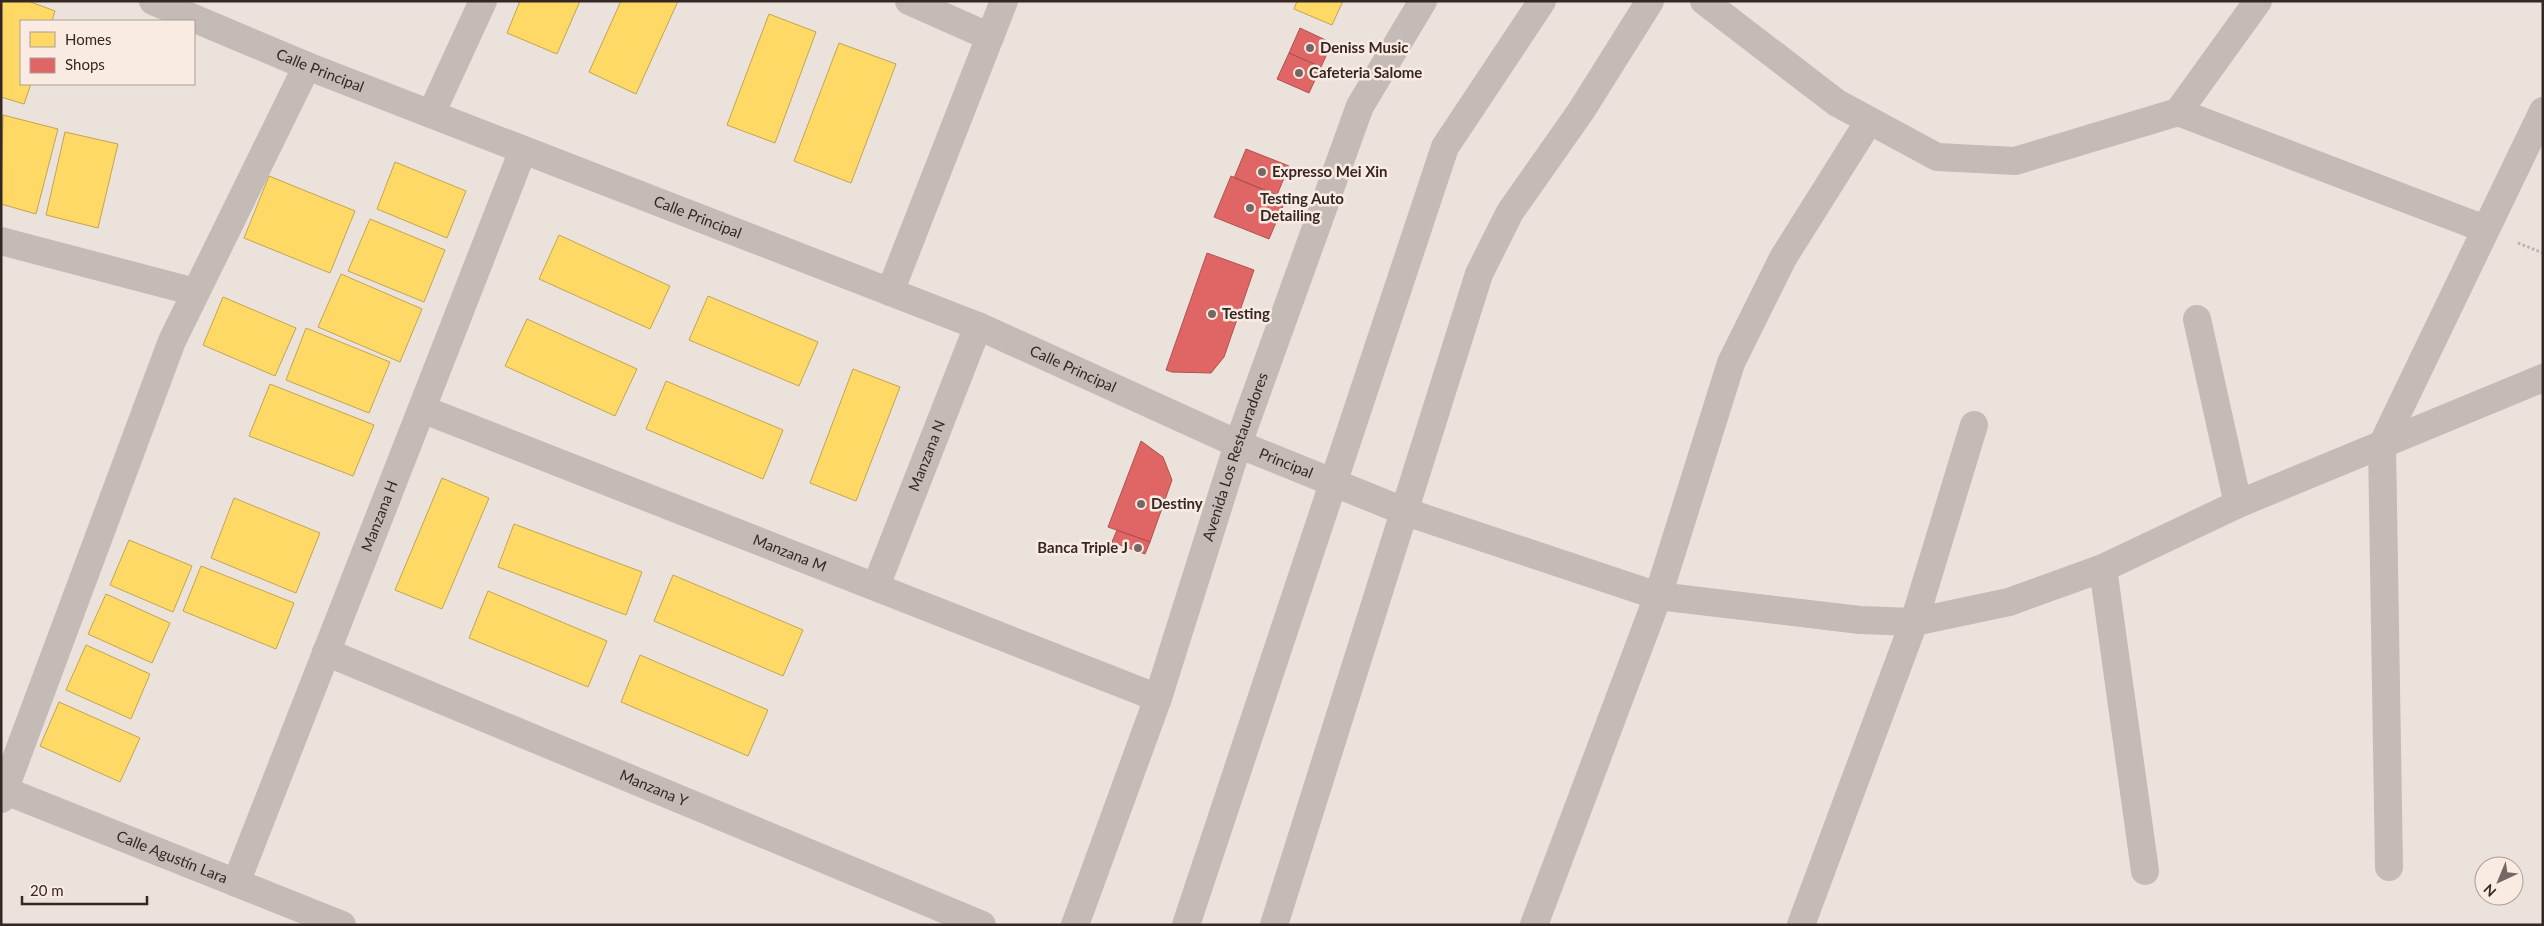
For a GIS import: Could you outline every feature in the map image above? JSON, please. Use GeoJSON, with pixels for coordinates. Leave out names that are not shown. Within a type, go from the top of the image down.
{"type":"FeatureCollection","features":[{"type":"Feature","properties":{"kind":"street","name":"Calle Principal"},"geometry":{"type":"LineString","coordinates":[[152,1],[307,66],[978,326],[1238,444]]}},
{"type":"Feature","properties":{"kind":"street"},"geometry":{"type":"LineString","coordinates":[[430,114],[483,1]]}},
{"type":"Feature","properties":{"kind":"street"},"geometry":{"type":"LineString","coordinates":[[908,1],[990,37]]}},
{"type":"Feature","properties":{"kind":"street"},"geometry":{"type":"LineString","coordinates":[[890,292],[1004,1]]}},
{"type":"Feature","properties":{"kind":"street","name":"Avenida Los Restauradores"},"geometry":{"type":"LineString","coordinates":[[1075,925],[1158,698],[1238,444],[1360,106],[1423,1]]}},
{"type":"Feature","properties":{"kind":"street"},"geometry":{"type":"LineString","coordinates":[[1186,925],[1446,147],[1542,1]]}},
{"type":"Feature","properties":{"kind":"street"},"geometry":{"type":"LineString","coordinates":[[1274,925],[1406,512],[1479,274],[1510,212],[1581,111],[1650,1]]}},
{"type":"Feature","properties":{"kind":"street"},"geometry":{"type":"LineString","coordinates":[[1704,1],[1837,103],[1937,156],[2015,160],[2178,112],[2485,229]]}},
{"type":"Feature","properties":{"kind":"street"},"geometry":{"type":"LineString","coordinates":[[2178,112],[2258,1]]}},
{"type":"Feature","properties":{"kind":"street"},"geometry":{"type":"LineString","coordinates":[[2,793],[172,341],[194,292],[307,66]]}},
{"type":"Feature","properties":{"kind":"street"},"geometry":{"type":"LineString","coordinates":[[2389,867],[2382,445],[2543,111]]}},
{"type":"Feature","properties":{"kind":"street"},"geometry":{"type":"LineString","coordinates":[[1534,925],[1658,596],[1731,363],[1783,258],[1869,121]]}},
{"type":"Feature","properties":{"kind":"street","name":"Manzana H"},"geometry":{"type":"LineString","coordinates":[[236,883],[523,150]]}},
{"type":"Feature","properties":{"kind":"street"},"geometry":{"type":"LineString","coordinates":[[1,242],[194,292]]}},
{"type":"Feature","properties":{"kind":"street"},"geometry":{"type":"LineString","coordinates":[[2197,319],[2238,504]]}},
{"type":"Feature","properties":{"kind":"street","name":"Manzana N"},"geometry":{"type":"LineString","coordinates":[[876,586],[978,326]]}},
{"type":"Feature","properties":{"kind":"street","name":"Principal"},"geometry":{"type":"LineString","coordinates":[[1238,444],[1406,512],[1658,596],[1860,620],[1914,622],[2008,602],[2103,568],[2238,504],[2543,378]]}},
{"type":"Feature","properties":{"kind":"street","name":"Manzana M"},"geometry":{"type":"LineString","coordinates":[[422,409],[1158,698]]}},
{"type":"Feature","properties":{"kind":"street"},"geometry":{"type":"LineString","coordinates":[[1801,925],[1914,622],[1974,425]]}},
{"type":"Feature","properties":{"kind":"street"},"geometry":{"type":"LineString","coordinates":[[2103,568],[2145,871]]}},
{"type":"Feature","properties":{"kind":"street","name":"Manzana Y"},"geometry":{"type":"LineString","coordinates":[[326,652],[982,925]]}},
{"type":"Feature","properties":{"kind":"street","name":"Calle Agustín Lara"},"geometry":{"type":"LineString","coordinates":[[2,793],[342,925]]}},
{"type":"Feature","properties":{"kind":"building: Homes"},"geometry":{"type":"Polygon","coordinates":[[[1,1],[28,1],[55,11],[52,20],[20,20],[20,85],[31,85],[24,104],[1,97],[1,1]]]}},
{"type":"Feature","properties":{"kind":"building: Homes"},"geometry":{"type":"Polygon","coordinates":[[[520,1],[580,1],[557,54],[507,33],[520,1]]]}},
{"type":"Feature","properties":{"kind":"building: Homes"},"geometry":{"type":"Polygon","coordinates":[[[621,1],[678,1],[636,94],[589,72],[621,1]]]}},
{"type":"Feature","properties":{"kind":"building: Homes"},"geometry":{"type":"Polygon","coordinates":[[[1297,1],[1343,1],[1332,25],[1294,9],[1297,1]]]}},
{"type":"Feature","properties":{"kind":"building: Homes"},"geometry":{"type":"Polygon","coordinates":[[[769,14],[816,32],[775,143],[727,125],[769,14]]]}},
{"type":"Feature","properties":{"kind":"building: Homes"},"geometry":{"type":"Polygon","coordinates":[[[839,43],[896,64],[851,183],[794,161],[839,43]]]}},
{"type":"Feature","properties":{"kind":"building: Homes"},"geometry":{"type":"Polygon","coordinates":[[[3,115],[58,129],[36,214],[1,204],[3,115]]]}},
{"type":"Feature","properties":{"kind":"building: Homes"},"geometry":{"type":"Polygon","coordinates":[[[65,132],[118,144],[98,228],[46,215],[65,132]]]}},
{"type":"Feature","properties":{"kind":"building: Homes"},"geometry":{"type":"Polygon","coordinates":[[[395,162],[466,191],[447,238],[377,209],[395,162]]]}},
{"type":"Feature","properties":{"kind":"building: Homes"},"geometry":{"type":"Polygon","coordinates":[[[269,176],[355,211],[330,273],[244,238],[269,176]]]}},
{"type":"Feature","properties":{"kind":"building: Homes"},"geometry":{"type":"Polygon","coordinates":[[[370,219],[445,250],[424,302],[348,271],[370,219]]]}},
{"type":"Feature","properties":{"kind":"building: Homes"},"geometry":{"type":"Polygon","coordinates":[[[559,235],[670,286],[650,329],[539,279],[559,235]]]}},
{"type":"Feature","properties":{"kind":"building: Homes"},"geometry":{"type":"Polygon","coordinates":[[[341,274],[422,309],[400,362],[318,327],[341,274]]]}},
{"type":"Feature","properties":{"kind":"building: Homes"},"geometry":{"type":"Polygon","coordinates":[[[708,296],[818,342],[799,386],[689,340],[708,296]]]}},
{"type":"Feature","properties":{"kind":"building: Homes"},"geometry":{"type":"Polygon","coordinates":[[[223,297],[296,328],[275,376],[203,345],[223,297]]]}},
{"type":"Feature","properties":{"kind":"building: Homes"},"geometry":{"type":"Polygon","coordinates":[[[527,319],[637,369],[615,416],[505,366],[527,319]]]}},
{"type":"Feature","properties":{"kind":"building: Homes"},"geometry":{"type":"Polygon","coordinates":[[[306,328],[390,362],[369,413],[286,380],[306,328]]]}},
{"type":"Feature","properties":{"kind":"building: Homes"},"geometry":{"type":"Polygon","coordinates":[[[853,369],[900,387],[856,501],[810,483],[853,369]]]}},
{"type":"Feature","properties":{"kind":"building: Homes"},"geometry":{"type":"Polygon","coordinates":[[[666,381],[783,430],[763,479],[646,429],[666,381]]]}},
{"type":"Feature","properties":{"kind":"building: Homes"},"geometry":{"type":"Polygon","coordinates":[[[270,384],[374,425],[353,476],[249,436],[270,384]]]}},
{"type":"Feature","properties":{"kind":"building: Homes"},"geometry":{"type":"Polygon","coordinates":[[[442,478],[489,498],[442,609],[395,590],[442,478]]]}},
{"type":"Feature","properties":{"kind":"building: Homes"},"geometry":{"type":"Polygon","coordinates":[[[234,498],[320,533],[296,593],[211,558],[234,498]]]}},
{"type":"Feature","properties":{"kind":"building: Homes"},"geometry":{"type":"Polygon","coordinates":[[[514,524],[642,572],[626,615],[498,567],[514,524]]]}},
{"type":"Feature","properties":{"kind":"building: Homes"},"geometry":{"type":"Polygon","coordinates":[[[129,540],[192,566],[173,612],[110,585],[129,540]]]}},
{"type":"Feature","properties":{"kind":"building: Homes"},"geometry":{"type":"Polygon","coordinates":[[[201,566],[294,603],[276,649],[183,611],[201,566]]]}},
{"type":"Feature","properties":{"kind":"building: Homes"},"geometry":{"type":"Polygon","coordinates":[[[673,575],[803,630],[783,676],[654,621],[673,575]]]}},
{"type":"Feature","properties":{"kind":"building: Homes"},"geometry":{"type":"Polygon","coordinates":[[[488,591],[607,641],[588,687],[469,638],[488,591]]]}},
{"type":"Feature","properties":{"kind":"building: Homes"},"geometry":{"type":"Polygon","coordinates":[[[106,594],[170,623],[152,663],[88,634],[106,594]]]}},
{"type":"Feature","properties":{"kind":"building: Homes"},"geometry":{"type":"Polygon","coordinates":[[[86,645],[150,674],[131,719],[66,690],[86,645]]]}},
{"type":"Feature","properties":{"kind":"building: Homes"},"geometry":{"type":"Polygon","coordinates":[[[640,655],[768,710],[748,756],[621,702],[640,655]]]}},
{"type":"Feature","properties":{"kind":"building: Homes"},"geometry":{"type":"Polygon","coordinates":[[[59,702],[140,738],[120,782],[40,746],[59,702]]]}},
{"type":"Feature","properties":{"kind":"building: Shops","name":"Deniss Music"},"geometry":{"type":"Polygon","coordinates":[[[1300,28],[1332,43],[1321,67],[1289,53],[1300,28]]]}},
{"type":"Feature","properties":{"kind":"building: Shops","name":"Cafeteria Salome"},"geometry":{"type":"Polygon","coordinates":[[[1289,53],[1321,67],[1309,93],[1277,79],[1289,53]]]}},
{"type":"Feature","properties":{"kind":"building: Shops","name":"Expresso Mei Xin"},"geometry":{"type":"Polygon","coordinates":[[[1246,149],[1289,166],[1277,195],[1234,178],[1246,149]]]}},
{"type":"Feature","properties":{"kind":"building: Shops","name":"Testing Auto Detailing"},"geometry":{"type":"Polygon","coordinates":[[[1231,176],[1286,199],[1269,239],[1214,217],[1231,176]]]}},
{"type":"Feature","properties":{"kind":"building: Shops","name":"Testing"},"geometry":{"type":"Polygon","coordinates":[[[1207,253],[1254,270],[1224,357],[1211,373],[1172,372],[1166,370],[1207,253]]]}},
{"type":"Feature","properties":{"kind":"building: Shops","name":"Destiny"},"geometry":{"type":"Polygon","coordinates":[[[1141,441],[1163,457],[1172,480],[1150,542],[1108,527],[1141,441]]]}},
{"type":"Feature","properties":{"kind":"building: Shops","name":"Banca Triple J"},"geometry":{"type":"Polygon","coordinates":[[[1117,530],[1150,542],[1145,554],[1112,542],[1117,530]]]}},
{"type":"Feature","properties":{"kind":"place","name":"Deniss Music"},"geometry":{"type":"Point","coordinates":[1310,48]}},
{"type":"Feature","properties":{"kind":"place","name":"Cafeteria Salome"},"geometry":{"type":"Point","coordinates":[1299,73]}},
{"type":"Feature","properties":{"kind":"place","name":"Expresso Mei Xin"},"geometry":{"type":"Point","coordinates":[1262,172]}},
{"type":"Feature","properties":{"kind":"place","name":"Testing Auto Detailing"},"geometry":{"type":"Point","coordinates":[1250,208]}},
{"type":"Feature","properties":{"kind":"place","name":"Testing"},"geometry":{"type":"Point","coordinates":[1212,314]}},
{"type":"Feature","properties":{"kind":"place","name":"Destiny"},"geometry":{"type":"Point","coordinates":[1141,504]}},
{"type":"Feature","properties":{"kind":"place","name":"Banca Triple J"},"geometry":{"type":"Point","coordinates":[1138,548]}}]}
